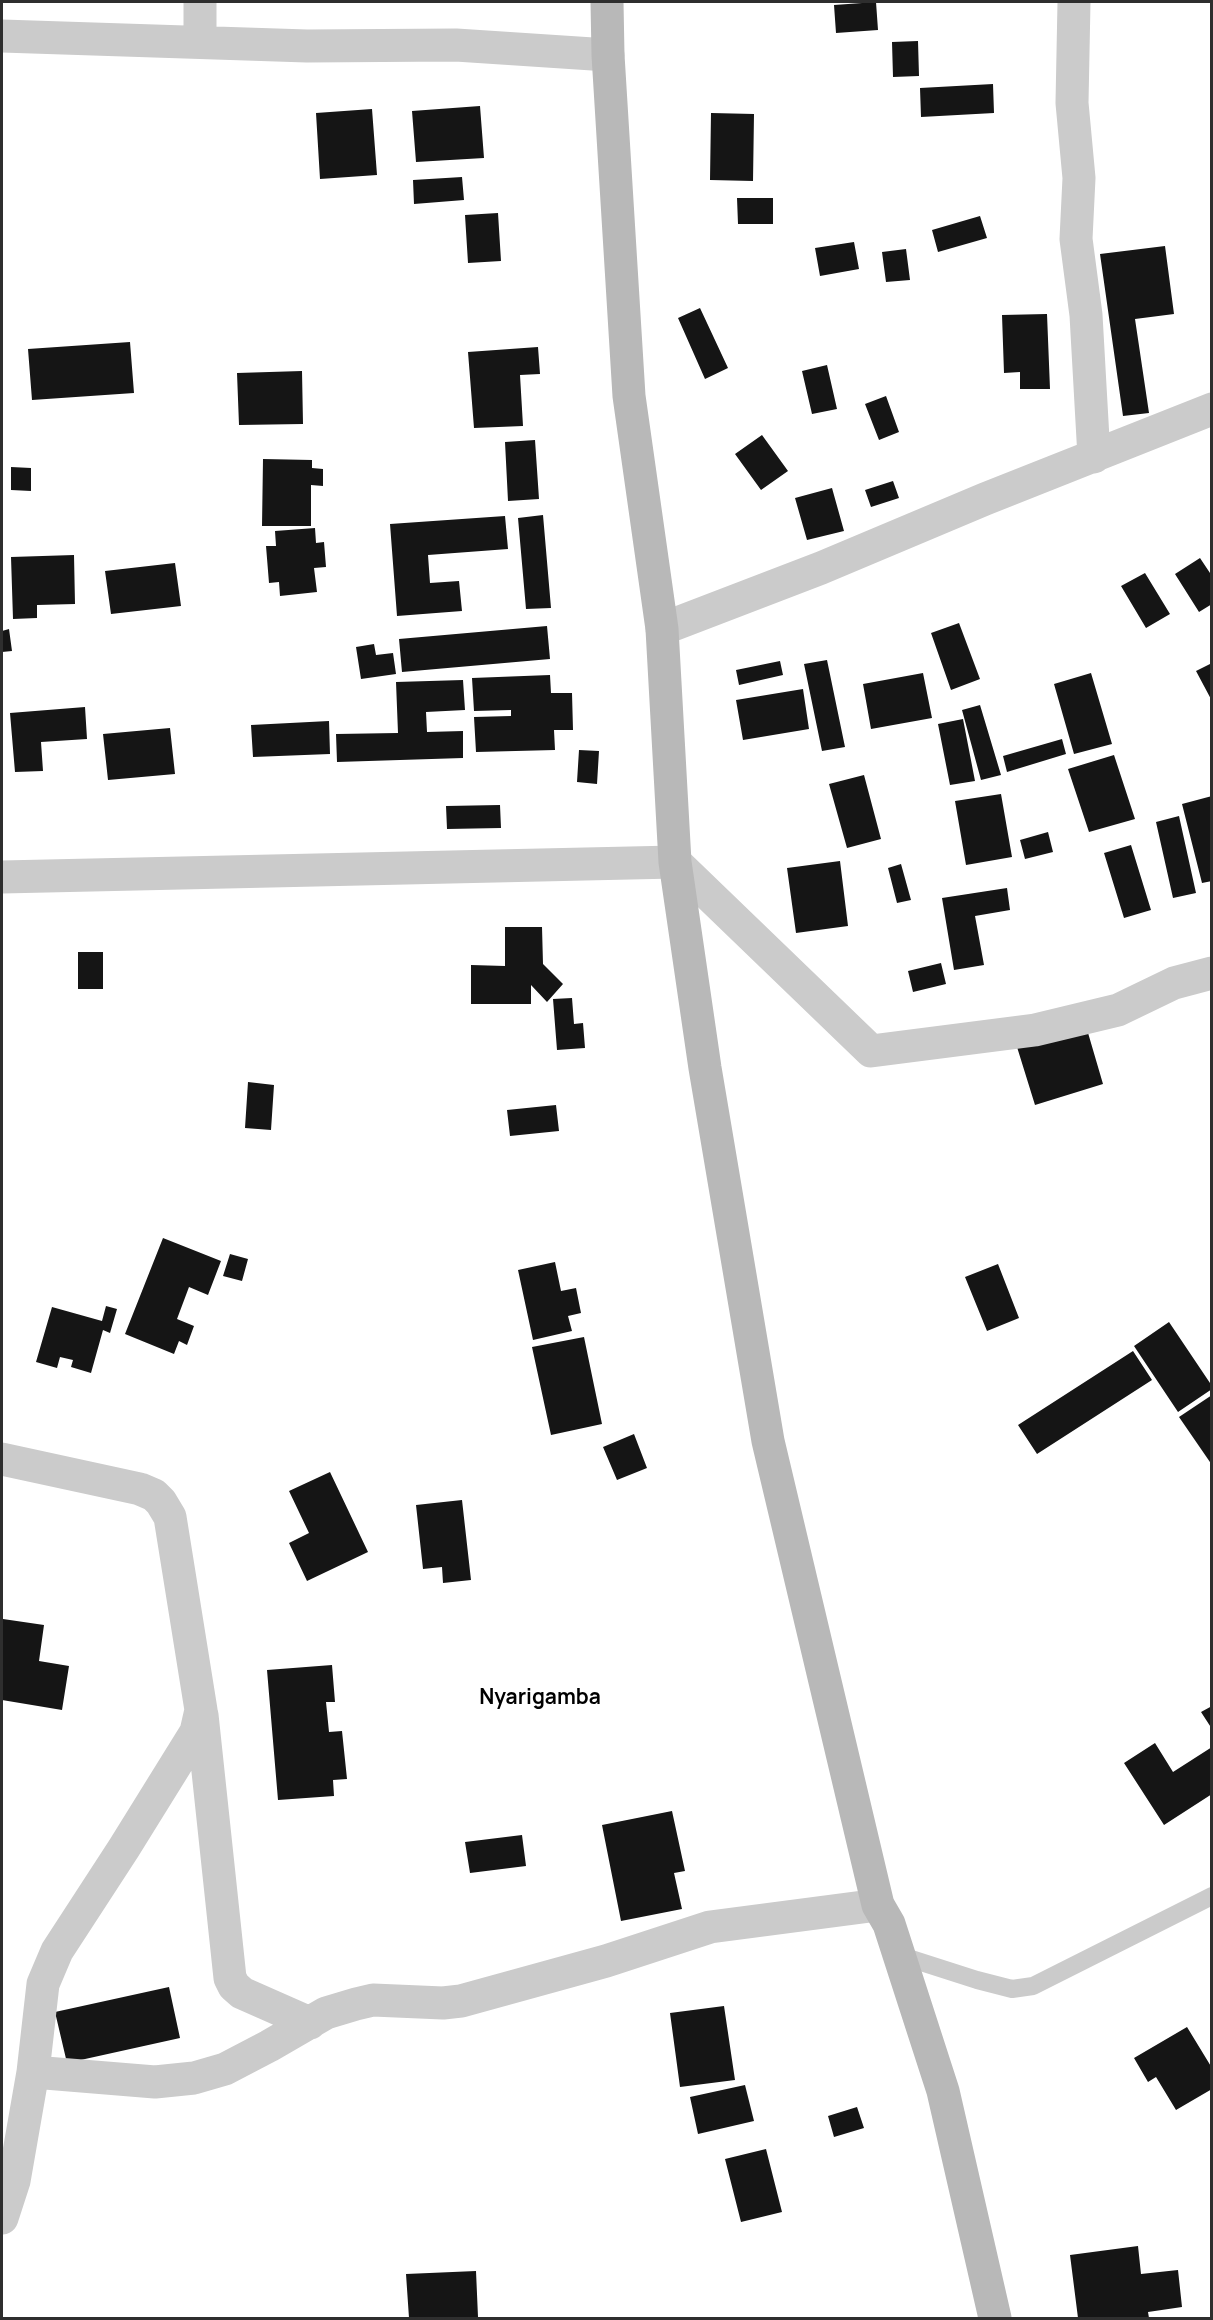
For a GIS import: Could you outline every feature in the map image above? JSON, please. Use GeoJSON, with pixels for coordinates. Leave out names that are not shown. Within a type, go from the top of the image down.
{"type":"FeatureCollection","features":[{"type":"Feature","properties":{"kind":"street"},"geometry":{"type":"LineString","coordinates":[[200,2],[200,41]]}},
{"type":"Feature","properties":{"kind":"street"},"geometry":{"type":"LineString","coordinates":[[607,2],[608,55],[629,396],[662,629],[675,862],[705,1068],[768,1441],[878,1905],[889,1924],[943,2091],[995,2319]]}},
{"type":"Feature","properties":{"kind":"street"},"geometry":{"type":"LineString","coordinates":[[1074,2],[1072,103],[1079,178],[1076,240],[1086,315],[1094,457]]}},
{"type":"Feature","properties":{"kind":"street"},"geometry":{"type":"LineString","coordinates":[[2,36],[306,46],[456,45],[608,55]]}},
{"type":"Feature","properties":{"kind":"street"},"geometry":{"type":"LineString","coordinates":[[662,629],[821,568],[1212,409]]}},
{"type":"Feature","properties":{"kind":"street"},"geometry":{"type":"LineString","coordinates":[[2,877],[675,862],[871,1051],[1035,1030],[1118,1010],[1174,983],[1212,973]]}},
{"type":"Feature","properties":{"kind":"street"},"geometry":{"type":"LineString","coordinates":[[2,1459],[140,1489],[154,1495],[170,1517],[201,1710],[230,1978],[234,1986],[242,1993],[310,2023]]}},
{"type":"Feature","properties":{"kind":"street"},"geometry":{"type":"LineString","coordinates":[[2,2218],[14,2181],[33,2072],[43,1984],[57,1951],[196,1732],[201,1710]]}},
{"type":"Feature","properties":{"kind":"street"},"geometry":{"type":"LineString","coordinates":[[33,2072],[155,2082],[194,2078],[225,2069],[326,2013],[373,2000],[443,2003],[461,2001],[606,1961],[710,1927],[878,1905]]}},
{"type":"Feature","properties":{"kind":"lane"},"geometry":{"type":"LineString","coordinates":[[899,1955],[1012,1989],[1033,1986],[1212,1896]]}},
{"type":"Feature","properties":{"kind":"building"},"geometry":{"type":"Polygon","coordinates":[[[876,2],[878,30],[836,33],[834,5],[876,2]]]}},
{"type":"Feature","properties":{"kind":"building"},"geometry":{"type":"Polygon","coordinates":[[[918,41],[919,76],[893,77],[892,42],[918,41]]]}},
{"type":"Feature","properties":{"kind":"building"},"geometry":{"type":"Polygon","coordinates":[[[993,84],[994,113],[921,117],[920,88],[993,84]]]}},
{"type":"Feature","properties":{"kind":"building"},"geometry":{"type":"Polygon","coordinates":[[[480,106],[484,158],[416,162],[412,111],[480,106]]]}},
{"type":"Feature","properties":{"kind":"building"},"geometry":{"type":"Polygon","coordinates":[[[372,109],[377,175],[320,179],[316,113],[372,109]]]}},
{"type":"Feature","properties":{"kind":"building"},"geometry":{"type":"Polygon","coordinates":[[[711,113],[754,114],[753,181],[710,180],[711,113]]]}},
{"type":"Feature","properties":{"kind":"building"},"geometry":{"type":"Polygon","coordinates":[[[462,177],[464,200],[414,204],[413,180],[462,177]]]}},
{"type":"Feature","properties":{"kind":"building"},"geometry":{"type":"Polygon","coordinates":[[[737,198],[773,198],[773,224],[738,224],[737,198]]]}},
{"type":"Feature","properties":{"kind":"building"},"geometry":{"type":"Polygon","coordinates":[[[498,213],[501,261],[468,263],[465,215],[498,213]]]}},
{"type":"Feature","properties":{"kind":"building"},"geometry":{"type":"Polygon","coordinates":[[[980,216],[987,238],[938,252],[932,230],[980,216]]]}},
{"type":"Feature","properties":{"kind":"building"},"geometry":{"type":"Polygon","coordinates":[[[854,242],[859,269],[820,276],[815,248],[854,242]]]}},
{"type":"Feature","properties":{"kind":"building"},"geometry":{"type":"Polygon","coordinates":[[[1165,246],[1174,314],[1135,319],[1149,413],[1123,416],[1100,254],[1165,246]]]}},
{"type":"Feature","properties":{"kind":"building"},"geometry":{"type":"Polygon","coordinates":[[[906,249],[910,280],[886,282],[882,252],[906,249]]]}},
{"type":"Feature","properties":{"kind":"building"},"geometry":{"type":"Polygon","coordinates":[[[700,308],[728,368],[705,379],[678,318],[700,308]]]}},
{"type":"Feature","properties":{"kind":"building"},"geometry":{"type":"Polygon","coordinates":[[[1047,314],[1050,389],[1020,389],[1020,372],[1004,373],[1002,315],[1047,314]]]}},
{"type":"Feature","properties":{"kind":"building"},"geometry":{"type":"Polygon","coordinates":[[[130,342],[134,393],[32,400],[28,349],[130,342]]]}},
{"type":"Feature","properties":{"kind":"building"},"geometry":{"type":"Polygon","coordinates":[[[538,347],[540,374],[520,375],[523,426],[474,428],[468,352],[538,347]]]}},
{"type":"Feature","properties":{"kind":"building"},"geometry":{"type":"Polygon","coordinates":[[[827,365],[837,409],[812,414],[802,371],[827,365]]]}},
{"type":"Feature","properties":{"kind":"building"},"geometry":{"type":"Polygon","coordinates":[[[302,371],[303,424],[239,425],[237,373],[302,371]]]}},
{"type":"Feature","properties":{"kind":"building"},"geometry":{"type":"Polygon","coordinates":[[[886,396],[899,432],[879,440],[865,404],[886,396]]]}},
{"type":"Feature","properties":{"kind":"building"},"geometry":{"type":"Polygon","coordinates":[[[762,435],[788,471],[761,490],[735,454],[762,435]]]}},
{"type":"Feature","properties":{"kind":"building"},"geometry":{"type":"Polygon","coordinates":[[[535,440],[539,499],[508,501],[505,442],[535,440]]]}},
{"type":"Feature","properties":{"kind":"building"},"geometry":{"type":"Polygon","coordinates":[[[263,459],[312,460],[312,468],[323,469],[323,486],[311,485],[311,526],[262,526],[263,459]]]}},
{"type":"Feature","properties":{"kind":"building"},"geometry":{"type":"Polygon","coordinates":[[[11,467],[31,468],[31,491],[11,490],[11,467]]]}},
{"type":"Feature","properties":{"kind":"building"},"geometry":{"type":"Polygon","coordinates":[[[893,481],[899,498],[871,507],[865,490],[893,481]]]}},
{"type":"Feature","properties":{"kind":"building"},"geometry":{"type":"Polygon","coordinates":[[[832,488],[844,531],[807,540],[795,498],[832,488]]]}},
{"type":"Feature","properties":{"kind":"building"},"geometry":{"type":"Polygon","coordinates":[[[543,515],[551,608],[526,609],[518,518],[543,515]]]}},
{"type":"Feature","properties":{"kind":"building"},"geometry":{"type":"Polygon","coordinates":[[[505,516],[508,549],[428,555],[430,583],[459,581],[462,611],[397,616],[390,524],[505,516]]]}},
{"type":"Feature","properties":{"kind":"building"},"geometry":{"type":"Polygon","coordinates":[[[315,528],[316,543],[324,542],[326,567],[314,568],[317,592],[280,596],[279,582],[269,583],[266,546],[276,546],[275,531],[315,528]]]}},
{"type":"Feature","properties":{"kind":"building"},"geometry":{"type":"Polygon","coordinates":[[[74,555],[75,604],[37,605],[37,618],[13,619],[11,557],[74,555]]]}},
{"type":"Feature","properties":{"kind":"building"},"geometry":{"type":"Polygon","coordinates":[[[1200,558],[1212,576],[1212,604],[1199,612],[1175,574],[1200,558]]]}},
{"type":"Feature","properties":{"kind":"building"},"geometry":{"type":"Polygon","coordinates":[[[175,563],[181,606],[111,614],[105,571],[175,563]]]}},
{"type":"Feature","properties":{"kind":"building"},"geometry":{"type":"Polygon","coordinates":[[[1145,573],[1170,614],[1146,628],[1121,586],[1145,573]]]}},
{"type":"Feature","properties":{"kind":"building"},"geometry":{"type":"Polygon","coordinates":[[[959,623],[980,679],[951,690],[931,633],[959,623]]]}},
{"type":"Feature","properties":{"kind":"building"},"geometry":{"type":"Polygon","coordinates":[[[547,626],[550,659],[402,672],[399,639],[547,626]]]}},
{"type":"Feature","properties":{"kind":"building"},"geometry":{"type":"Polygon","coordinates":[[[9,629],[12,651],[2,652],[2,631],[9,629]]]}},
{"type":"Feature","properties":{"kind":"building"},"geometry":{"type":"Polygon","coordinates":[[[374,644],[376,655],[393,653],[396,674],[361,679],[356,647],[374,644]]]}},
{"type":"Feature","properties":{"kind":"building"},"geometry":{"type":"Polygon","coordinates":[[[827,660],[845,747],[822,751],[804,664],[827,660]]]}},
{"type":"Feature","properties":{"kind":"building"},"geometry":{"type":"Polygon","coordinates":[[[780,661],[783,675],[739,685],[736,670],[780,661]]]}},
{"type":"Feature","properties":{"kind":"building"},"geometry":{"type":"Polygon","coordinates":[[[1212,663],[1212,701],[1196,671],[1212,663]]]}},
{"type":"Feature","properties":{"kind":"building"},"geometry":{"type":"Polygon","coordinates":[[[923,673],[932,718],[871,729],[863,684],[923,673]]]}},
{"type":"Feature","properties":{"kind":"building"},"geometry":{"type":"Polygon","coordinates":[[[1091,673],[1112,744],[1074,754],[1054,684],[1091,673]]]}},
{"type":"Feature","properties":{"kind":"building"},"geometry":{"type":"Polygon","coordinates":[[[550,675],[551,693],[572,693],[573,730],[554,730],[555,750],[476,752],[474,717],[511,716],[511,710],[474,711],[472,678],[550,675]]]}},
{"type":"Feature","properties":{"kind":"building"},"geometry":{"type":"Polygon","coordinates":[[[463,680],[465,710],[426,712],[427,732],[463,731],[463,758],[337,762],[336,734],[398,733],[396,682],[463,680]]]}},
{"type":"Feature","properties":{"kind":"building"},"geometry":{"type":"Polygon","coordinates":[[[803,689],[809,729],[743,740],[736,700],[803,689]]]}},
{"type":"Feature","properties":{"kind":"building"},"geometry":{"type":"Polygon","coordinates":[[[980,705],[1001,775],[981,780],[962,710],[980,705]]]}},
{"type":"Feature","properties":{"kind":"building"},"geometry":{"type":"Polygon","coordinates":[[[85,707],[87,739],[41,742],[43,771],[15,772],[10,713],[85,707]]]}},
{"type":"Feature","properties":{"kind":"building"},"geometry":{"type":"Polygon","coordinates":[[[963,719],[975,781],[950,785],[938,724],[963,719]]]}},
{"type":"Feature","properties":{"kind":"building"},"geometry":{"type":"Polygon","coordinates":[[[329,721],[330,754],[253,757],[251,725],[329,721]]]}},
{"type":"Feature","properties":{"kind":"building"},"geometry":{"type":"Polygon","coordinates":[[[170,728],[175,774],[108,780],[103,734],[170,728]]]}},
{"type":"Feature","properties":{"kind":"building"},"geometry":{"type":"Polygon","coordinates":[[[1062,739],[1066,754],[1007,772],[1003,756],[1062,739]]]}},
{"type":"Feature","properties":{"kind":"building"},"geometry":{"type":"Polygon","coordinates":[[[579,750],[599,751],[597,784],[577,782],[579,750]]]}},
{"type":"Feature","properties":{"kind":"building"},"geometry":{"type":"Polygon","coordinates":[[[1114,755],[1135,819],[1089,832],[1068,769],[1114,755]]]}},
{"type":"Feature","properties":{"kind":"building"},"geometry":{"type":"Polygon","coordinates":[[[864,775],[881,839],[847,848],[829,784],[864,775]]]}},
{"type":"Feature","properties":{"kind":"building"},"geometry":{"type":"Polygon","coordinates":[[[1001,794],[1012,857],[966,865],[955,801],[1001,794]]]}},
{"type":"Feature","properties":{"kind":"building"},"geometry":{"type":"Polygon","coordinates":[[[1212,796],[1212,817],[1210,817],[1212,881],[1202,883],[1182,804],[1212,796]]]}},
{"type":"Feature","properties":{"kind":"building"},"geometry":{"type":"Polygon","coordinates":[[[500,805],[501,828],[447,829],[446,806],[500,805]]]}},
{"type":"Feature","properties":{"kind":"building"},"geometry":{"type":"Polygon","coordinates":[[[1179,816],[1196,893],[1173,898],[1156,822],[1179,816]]]}},
{"type":"Feature","properties":{"kind":"building"},"geometry":{"type":"Polygon","coordinates":[[[1048,832],[1053,852],[1025,859],[1020,840],[1048,832]]]}},
{"type":"Feature","properties":{"kind":"building"},"geometry":{"type":"Polygon","coordinates":[[[1131,845],[1151,910],[1124,918],[1104,853],[1131,845]]]}},
{"type":"Feature","properties":{"kind":"building"},"geometry":{"type":"Polygon","coordinates":[[[840,861],[848,926],[796,933],[787,868],[840,861]]]}},
{"type":"Feature","properties":{"kind":"building"},"geometry":{"type":"Polygon","coordinates":[[[901,864],[911,900],[897,903],[888,868],[901,864]]]}},
{"type":"Feature","properties":{"kind":"building"},"geometry":{"type":"Polygon","coordinates":[[[1007,888],[1010,910],[975,916],[984,965],[954,970],[942,898],[1007,888]]]}},
{"type":"Feature","properties":{"kind":"building"},"geometry":{"type":"Polygon","coordinates":[[[505,927],[542,927],[543,964],[563,984],[547,1002],[531,985],[531,1004],[471,1004],[471,965],[505,966],[505,927]]]}},
{"type":"Feature","properties":{"kind":"building"},"geometry":{"type":"Polygon","coordinates":[[[78,952],[103,952],[103,989],[78,989],[78,952]]]}},
{"type":"Feature","properties":{"kind":"building"},"geometry":{"type":"Polygon","coordinates":[[[941,963],[946,984],[913,992],[908,971],[941,963]]]}},
{"type":"Feature","properties":{"kind":"building"},"geometry":{"type":"Polygon","coordinates":[[[572,998],[574,1024],[583,1023],[585,1048],[557,1050],[553,999],[572,998]]]}},
{"type":"Feature","properties":{"kind":"building"},"geometry":{"type":"Polygon","coordinates":[[[1086,1026],[1103,1084],[1035,1105],[1017,1047],[1086,1026]]]}},
{"type":"Feature","properties":{"kind":"building"},"geometry":{"type":"Polygon","coordinates":[[[248,1082],[274,1085],[271,1130],[245,1128],[248,1082]]]}},
{"type":"Feature","properties":{"kind":"building"},"geometry":{"type":"Polygon","coordinates":[[[556,1105],[559,1131],[510,1136],[507,1110],[556,1105]]]}},
{"type":"Feature","properties":{"kind":"building"},"geometry":{"type":"Polygon","coordinates":[[[163,1238],[221,1261],[208,1295],[189,1287],[177,1319],[194,1326],[187,1345],[179,1341],[174,1354],[125,1334],[163,1238]]]}},
{"type":"Feature","properties":{"kind":"building"},"geometry":{"type":"Polygon","coordinates":[[[230,1254],[248,1259],[242,1281],[223,1276],[230,1254]]]}},
{"type":"Feature","properties":{"kind":"building"},"geometry":{"type":"Polygon","coordinates":[[[555,1262],[561,1291],[576,1288],[581,1313],[568,1316],[572,1331],[533,1340],[518,1270],[555,1262]]]}},
{"type":"Feature","properties":{"kind":"building"},"geometry":{"type":"Polygon","coordinates":[[[998,1264],[1019,1318],[987,1331],[965,1277],[998,1264]]]}},
{"type":"Feature","properties":{"kind":"building"},"geometry":{"type":"Polygon","coordinates":[[[106,1306],[117,1309],[110,1333],[103,1330],[91,1373],[71,1367],[73,1360],[60,1357],[57,1368],[36,1362],[52,1307],[102,1321],[106,1306]]]}},
{"type":"Feature","properties":{"kind":"building"},"geometry":{"type":"Polygon","coordinates":[[[1169,1322],[1212,1386],[1212,1389],[1178,1412],[1134,1346],[1169,1322]]]}},
{"type":"Feature","properties":{"kind":"building"},"geometry":{"type":"Polygon","coordinates":[[[584,1337],[602,1424],[551,1435],[532,1347],[584,1337]]]}},
{"type":"Feature","properties":{"kind":"building"},"geometry":{"type":"Polygon","coordinates":[[[1133,1351],[1152,1380],[1037,1454],[1018,1425],[1133,1351]]]}},
{"type":"Feature","properties":{"kind":"building"},"geometry":{"type":"Polygon","coordinates":[[[1212,1395],[1212,1465],[1179,1417],[1212,1395]]]}},
{"type":"Feature","properties":{"kind":"building"},"geometry":{"type":"Polygon","coordinates":[[[634,1434],[647,1468],[617,1480],[603,1447],[634,1434]]]}},
{"type":"Feature","properties":{"kind":"building"},"geometry":{"type":"Polygon","coordinates":[[[330,1472],[368,1552],[307,1581],[289,1543],[309,1533],[289,1491],[330,1472]]]}},
{"type":"Feature","properties":{"kind":"building"},"geometry":{"type":"Polygon","coordinates":[[[462,1500],[471,1580],[443,1583],[442,1567],[423,1569],[416,1505],[462,1500]]]}},
{"type":"Feature","properties":{"kind":"building"},"geometry":{"type":"Polygon","coordinates":[[[3,1619],[44,1625],[39,1661],[69,1666],[62,1710],[2,1700],[3,1619]]]}},
{"type":"Feature","properties":{"kind":"building"},"geometry":{"type":"Polygon","coordinates":[[[332,1665],[335,1702],[326,1702],[329,1732],[342,1731],[347,1779],[333,1780],[334,1796],[278,1800],[267,1670],[332,1665]]]}},
{"type":"Feature","properties":{"kind":"building"},"geometry":{"type":"Polygon","coordinates":[[[1212,1706],[1212,1729],[1201,1712],[1212,1706]]]}},
{"type":"Feature","properties":{"kind":"building"},"geometry":{"type":"Polygon","coordinates":[[[1155,1743],[1173,1772],[1212,1747],[1212,1794],[1164,1825],[1124,1763],[1155,1743]]]}},
{"type":"Feature","properties":{"kind":"building"},"geometry":{"type":"Polygon","coordinates":[[[672,1811],[685,1871],[674,1873],[682,1909],[621,1921],[602,1825],[672,1811]]]}},
{"type":"Feature","properties":{"kind":"building"},"geometry":{"type":"Polygon","coordinates":[[[522,1835],[526,1866],[470,1873],[465,1842],[522,1835]]]}},
{"type":"Feature","properties":{"kind":"building"},"geometry":{"type":"Polygon","coordinates":[[[169,1987],[180,2038],[67,2063],[55,2012],[169,1987]]]}},
{"type":"Feature","properties":{"kind":"building"},"geometry":{"type":"Polygon","coordinates":[[[724,2006],[735,2080],[680,2087],[670,2013],[724,2006]]]}},
{"type":"Feature","properties":{"kind":"building"},"geometry":{"type":"Polygon","coordinates":[[[1187,2027],[1212,2068],[1212,2089],[1176,2110],[1156,2077],[1148,2082],[1134,2058],[1187,2027]]]}},
{"type":"Feature","properties":{"kind":"building"},"geometry":{"type":"Polygon","coordinates":[[[745,2085],[754,2121],[698,2134],[690,2097],[745,2085]]]}},
{"type":"Feature","properties":{"kind":"building"},"geometry":{"type":"Polygon","coordinates":[[[857,2107],[864,2128],[834,2137],[828,2116],[857,2107]]]}},
{"type":"Feature","properties":{"kind":"building"},"geometry":{"type":"Polygon","coordinates":[[[766,2149],[782,2212],[741,2222],[725,2159],[766,2149]]]}},
{"type":"Feature","properties":{"kind":"building"},"geometry":{"type":"Polygon","coordinates":[[[1138,2246],[1141,2274],[1178,2270],[1182,2307],[1148,2312],[1149,2318],[1078,2318],[1070,2255],[1138,2246]]]}},
{"type":"Feature","properties":{"kind":"building"},"geometry":{"type":"Polygon","coordinates":[[[476,2271],[478,2317],[409,2318],[406,2274],[476,2271]]]}},
{"type":"Feature","properties":{"kind":"district","name":"Nyarigamba"},"geometry":{"type":"Point","coordinates":[540,1698]}}]}
